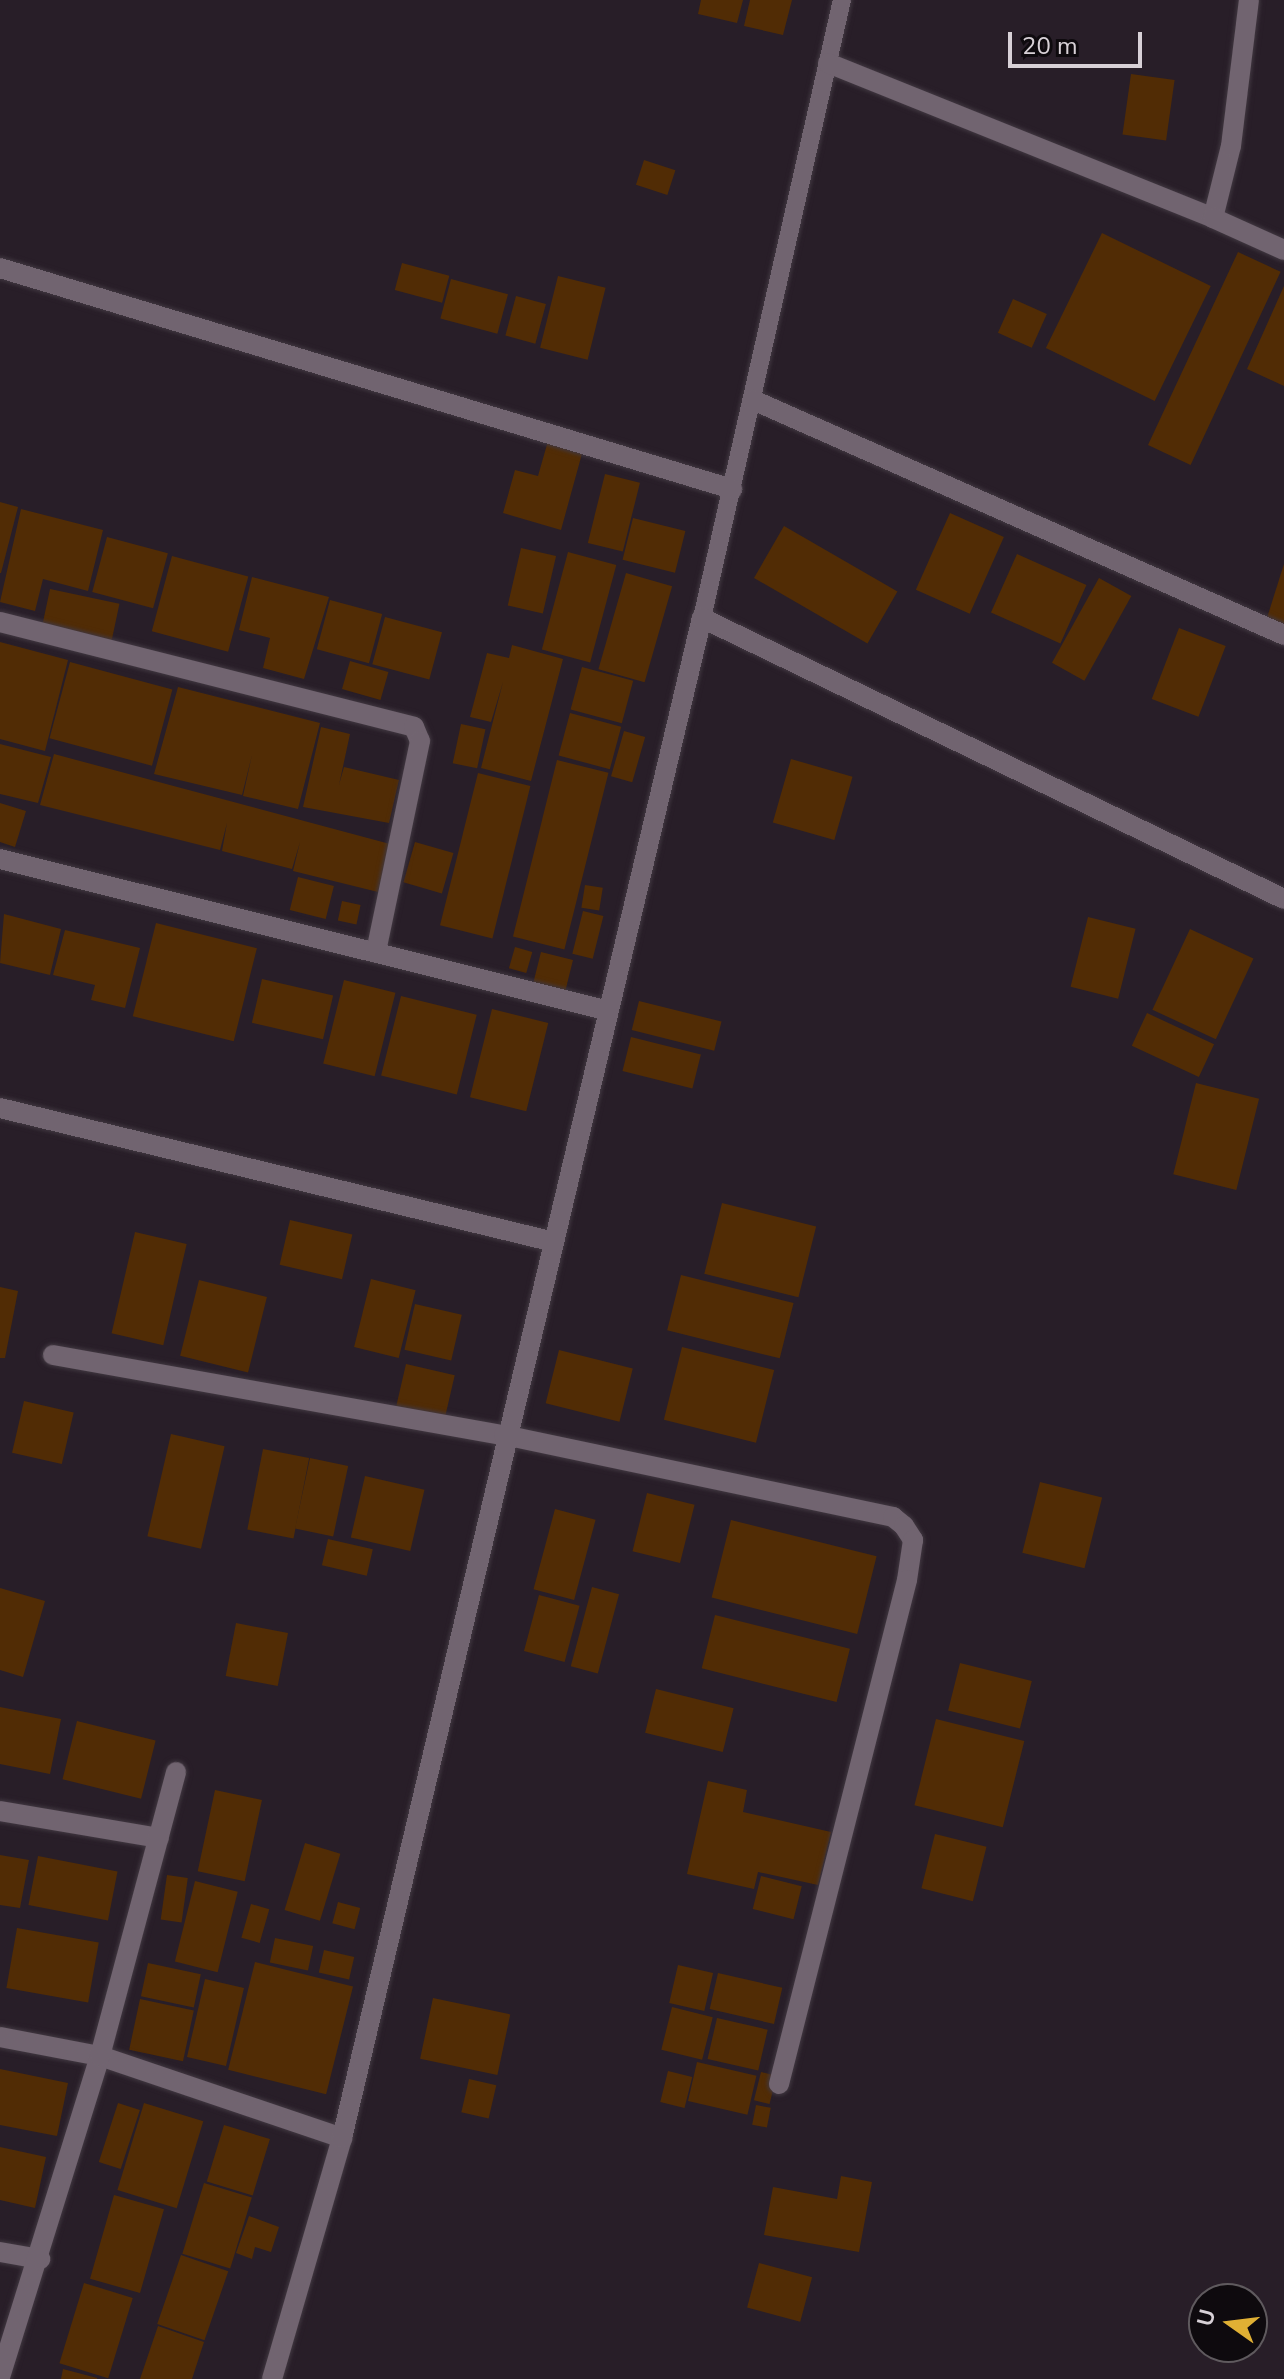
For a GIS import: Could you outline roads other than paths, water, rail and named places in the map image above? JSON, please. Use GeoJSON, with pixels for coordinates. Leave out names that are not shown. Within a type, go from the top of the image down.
{"type":"FeatureCollection","features":[{"type":"Feature","properties":{"kind":"street"},"geometry":{"type":"LineString","coordinates":[[1213,218],[1231,146],[1249,0]]}},
{"type":"Feature","properties":{"kind":"street"},"geometry":{"type":"LineString","coordinates":[[828,63],[1213,218],[1284,250]]}},
{"type":"Feature","properties":{"kind":"street"},"geometry":{"type":"LineString","coordinates":[[0,268],[732,489]]}},
{"type":"Feature","properties":{"kind":"street"},"geometry":{"type":"LineString","coordinates":[[753,400],[1284,635]]}},
{"type":"Feature","properties":{"kind":"street"},"geometry":{"type":"LineString","coordinates":[[272,2379],[342,2138],[504,1435],[702,618],[1284,899]]}},
{"type":"Feature","properties":{"kind":"street"},"geometry":{"type":"LineString","coordinates":[[0,622],[414,727],[420,741],[376,952]]}},
{"type":"Feature","properties":{"kind":"street"},"geometry":{"type":"LineString","coordinates":[[0,859],[605,1010]]}},
{"type":"Feature","properties":{"kind":"street"},"geometry":{"type":"LineString","coordinates":[[0,1108],[550,1241]]}},
{"type":"Feature","properties":{"kind":"street"},"geometry":{"type":"LineString","coordinates":[[53,1355],[504,1435],[893,1517],[913,1540],[779,2084]]}},
{"type":"Feature","properties":{"kind":"street"},"geometry":{"type":"LineString","coordinates":[[0,2377],[40,2259],[100,2056],[176,1772]]}},
{"type":"Feature","properties":{"kind":"street"},"geometry":{"type":"LineString","coordinates":[[0,1811],[159,1838]]}},
{"type":"Feature","properties":{"kind":"street"},"geometry":{"type":"LineString","coordinates":[[0,2037],[100,2056],[342,2138]]}},
{"type":"Feature","properties":{"kind":"street"},"geometry":{"type":"LineString","coordinates":[[0,2252],[40,2259]]}},
{"type":"Feature","properties":{"kind":"lane"},"geometry":{"type":"LineString","coordinates":[[702,618],[842,0]]}}]}
